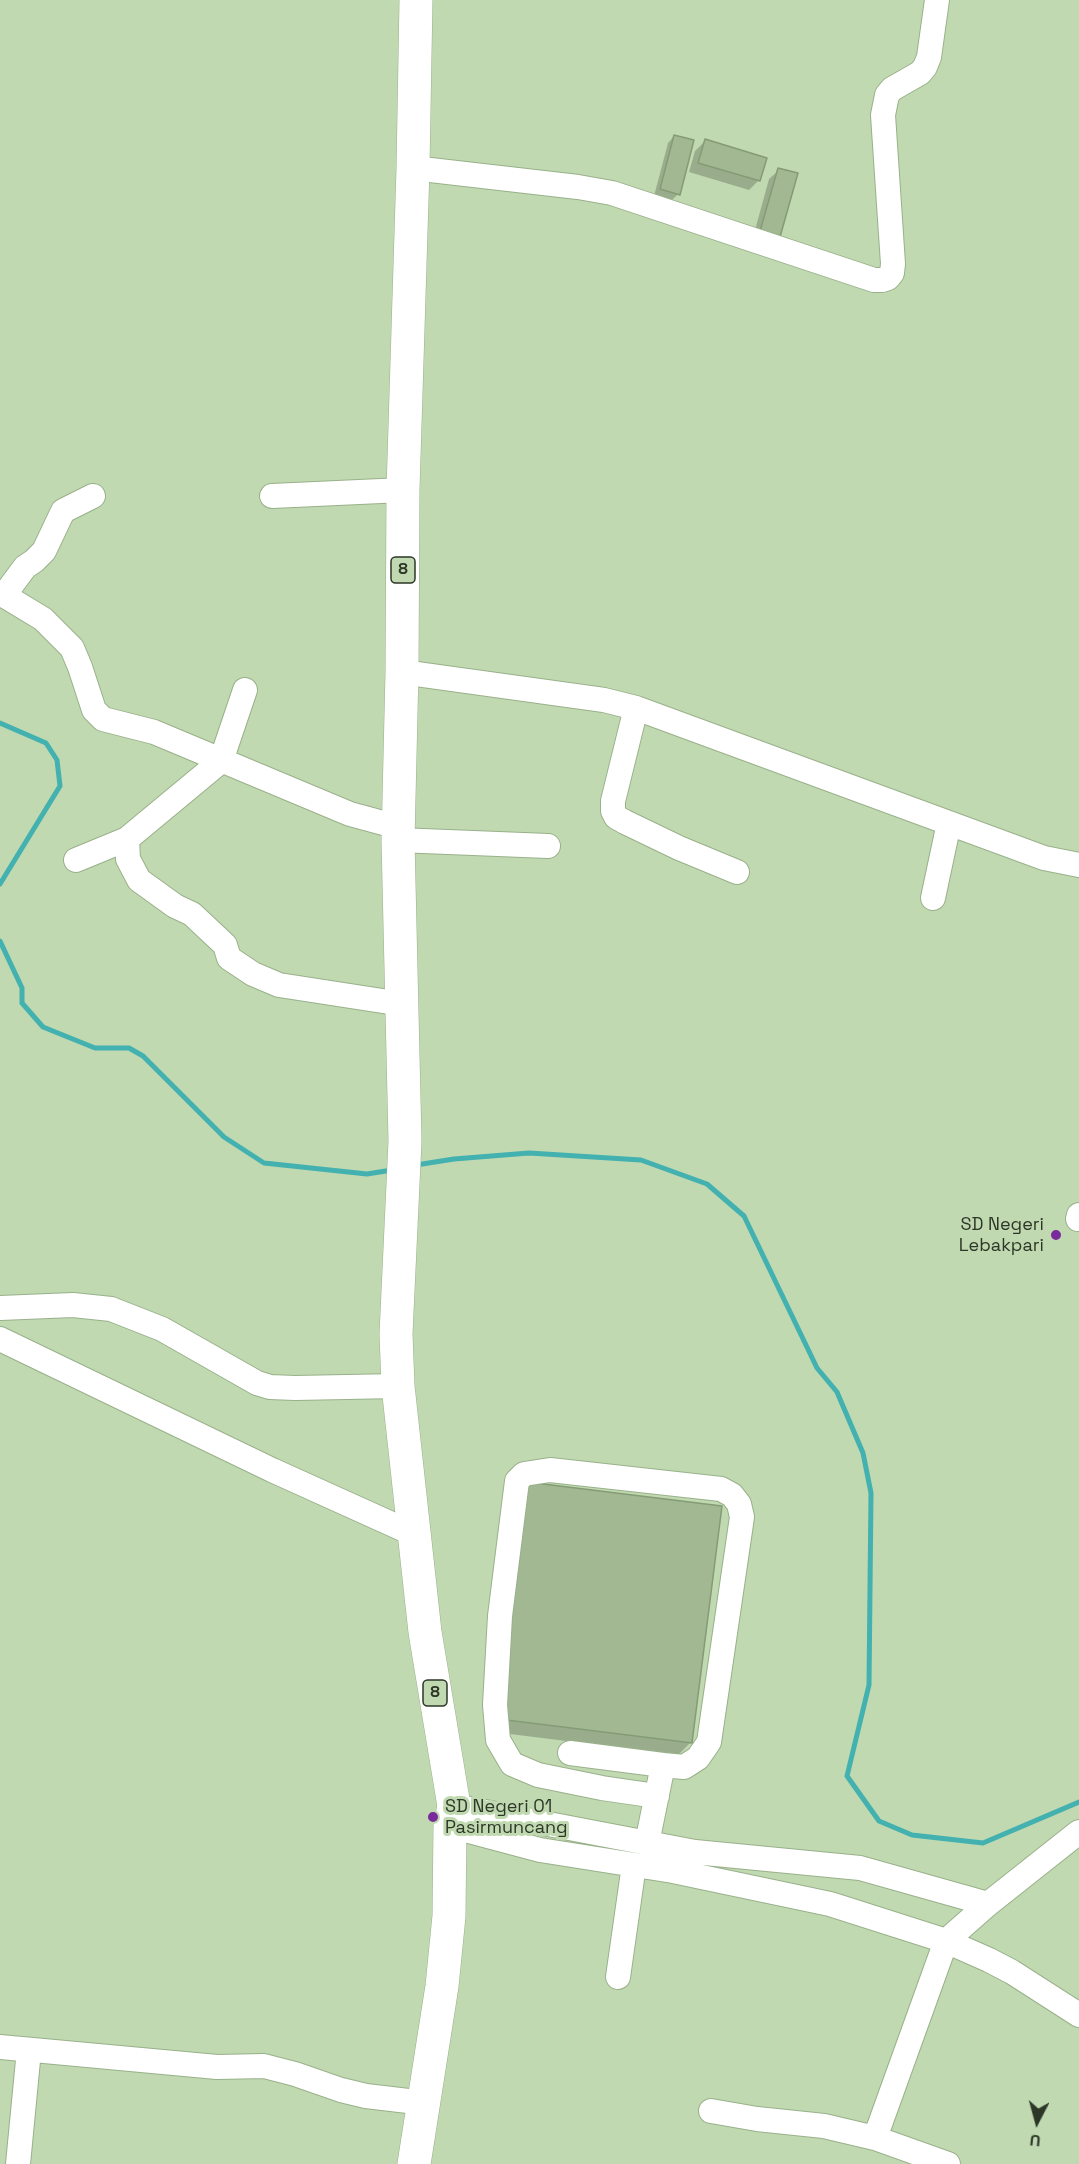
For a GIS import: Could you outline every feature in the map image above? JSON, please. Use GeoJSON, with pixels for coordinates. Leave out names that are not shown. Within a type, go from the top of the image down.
{"type":"FeatureCollection","features":[{"type":"Feature","properties":{"kind":"highway","name":"8"},"geometry":{"type":"LineString","coordinates":[[414,2164],[442,1986],[448,1928],[452,1816],[425,1632],[398,1386],[396,1334],[405,1141],[398,833],[403,490],[416,0]]}},
{"type":"Feature","properties":{"kind":"street"},"geometry":{"type":"LineString","coordinates":[[413,168],[612,193],[874,280],[882,280],[888,278],[892,273],[893,264],[883,115],[887,95],[892,89],[926,67],[938,0]]}},
{"type":"Feature","properties":{"kind":"street"},"geometry":{"type":"LineString","coordinates":[[272,495],[403,490]]}},
{"type":"Feature","properties":{"kind":"street"},"geometry":{"type":"LineString","coordinates":[[93,496],[63,511],[44,551],[25,567],[3,594],[43,619],[72,648],[94,710],[103,719],[154,732],[398,833],[548,846]]}},
{"type":"Feature","properties":{"kind":"street"},"geometry":{"type":"LineString","coordinates":[[402,672],[604,700],[636,708],[1044,858],[1079,865]]}},
{"type":"Feature","properties":{"kind":"street"},"geometry":{"type":"LineString","coordinates":[[76,860],[127,839],[220,760],[245,690]]}},
{"type":"Feature","properties":{"kind":"street"},"geometry":{"type":"LineString","coordinates":[[636,708],[613,801],[613,811],[616,817],[679,848],[737,872]]}},
{"type":"Feature","properties":{"kind":"street"},"geometry":{"type":"LineString","coordinates":[[933,898],[950,823]]}},
{"type":"Feature","properties":{"kind":"street"},"geometry":{"type":"LineString","coordinates":[[127,839],[128,859],[139,880],[175,906],[192,914],[225,945],[229,958],[253,974],[279,985],[402,1004]]}},
{"type":"Feature","properties":{"kind":"street"},"geometry":{"type":"LineString","coordinates":[[0,1308],[73,1305],[111,1309],[162,1329],[249,1379],[270,1387],[398,1386]]}},
{"type":"Feature","properties":{"kind":"street"},"geometry":{"type":"LineString","coordinates":[[0,1339],[272,1470],[416,1535]]}},
{"type":"Feature","properties":{"kind":"street"},"geometry":{"type":"LineString","coordinates":[[570,1753],[684,1767],[698,1758],[709,1742],[742,1517],[739,1504],[732,1495],[721,1490],[550,1470],[524,1474],[517,1481],[500,1616],[495,1705],[498,1740],[512,1764],[538,1774],[602,1788],[657,1796]]}},
{"type":"Feature","properties":{"kind":"street"},"geometry":{"type":"LineString","coordinates":[[647,1843],[663,1765]]}},
{"type":"Feature","properties":{"kind":"street"},"geometry":{"type":"LineString","coordinates":[[452,1816],[647,1843],[695,1852],[860,1868],[988,1904]]}},
{"type":"Feature","properties":{"kind":"street"},"geometry":{"type":"LineString","coordinates":[[452,1816],[540,1850],[634,1865],[808,1899],[946,1941],[1012,1972],[1079,2015]]}},
{"type":"Feature","properties":{"kind":"street"},"geometry":{"type":"LineString","coordinates":[[875,2138],[946,1941],[988,1904],[1079,1832]]}},
{"type":"Feature","properties":{"kind":"street"},"geometry":{"type":"LineString","coordinates":[[618,1977],[634,1865]]}},
{"type":"Feature","properties":{"kind":"street"},"geometry":{"type":"LineString","coordinates":[[0,2047],[217,2067],[264,2066],[357,2094],[425,2103]]}},
{"type":"Feature","properties":{"kind":"street"},"geometry":{"type":"LineString","coordinates":[[18,2164],[29,2050]]}},
{"type":"Feature","properties":{"kind":"street"},"geometry":{"type":"LineString","coordinates":[[711,2111],[750,2118],[824,2126],[875,2138],[948,2164]]}},
{"type":"Feature","properties":{"kind":"building"},"geometry":{"type":"Polygon","coordinates":[[[674,135],[694,140],[680,195],[660,189],[674,135]]]}},
{"type":"Feature","properties":{"kind":"building"},"geometry":{"type":"Polygon","coordinates":[[[705,139],[767,158],[760,181],[698,163],[705,139]]]}},
{"type":"Feature","properties":{"kind":"building"},"geometry":{"type":"Polygon","coordinates":[[[778,168],[798,173],[780,237],[760,231],[778,168]]]}},
{"type":"Feature","properties":{"kind":"building"},"geometry":{"type":"Polygon","coordinates":[[[527,1482],[722,1506],[692,1743],[498,1719],[527,1482]]]}},
{"type":"Feature","properties":{"kind":"waterway"},"geometry":{"type":"LineString","coordinates":[[0,723],[46,743],[57,760],[60,786],[0,884]]}},
{"type":"Feature","properties":{"kind":"waterway"},"geometry":{"type":"LineString","coordinates":[[0,941],[22,988],[22,1003],[43,1027],[95,1048],[129,1048],[143,1056],[224,1137],[264,1163],[367,1174],[392,1170]]}},
{"type":"Feature","properties":{"kind":"waterway"},"geometry":{"type":"LineString","coordinates":[[416,1165],[454,1159],[529,1153],[641,1160],[707,1184],[744,1216],[817,1368],[837,1392],[863,1453],[871,1493],[869,1685],[847,1776],[879,1821],[912,1835],[983,1843],[1079,1802]]}},
{"type":"Feature","properties":{"kind":"place","name":"SD Negeri Lebakpari"},"geometry":{"type":"Point","coordinates":[1056,1235]}},
{"type":"Feature","properties":{"kind":"place","name":"SD Negeri 01 Pasirmuncang"},"geometry":{"type":"Point","coordinates":[433,1817]}}]}
